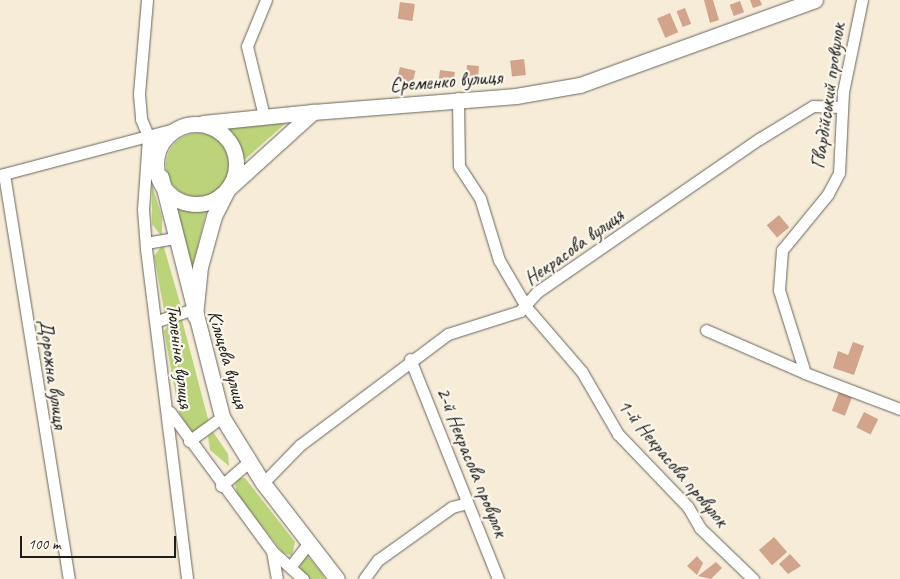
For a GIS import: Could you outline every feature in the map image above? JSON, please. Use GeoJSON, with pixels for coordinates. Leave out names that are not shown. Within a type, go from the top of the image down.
{"type":"FeatureCollection","features":[{"type":"Feature","properties":{"kind":"street"},"geometry":{"type":"LineString","coordinates":[[147,0],[139,94],[148,138],[157,157]]}},
{"type":"Feature","properties":{"kind":"street"},"geometry":{"type":"LineString","coordinates":[[264,116],[247,46],[266,0]]}},
{"type":"Feature","properties":{"kind":"street","name":"Єременко вулиця"},"geometry":{"type":"LineString","coordinates":[[200,124],[264,116],[458,98],[516,96],[580,85],[815,0]]}},
{"type":"Feature","properties":{"kind":"street","name":"Гвардійський провулок"},"geometry":{"type":"LineString","coordinates":[[805,373],[779,290],[778,266],[782,250],[828,194],[839,173],[841,107],[862,0]]}},
{"type":"Feature","properties":{"kind":"street","name":"1-й Некрасова провулок"},"geometry":{"type":"LineString","coordinates":[[458,98],[459,166],[480,198],[498,260],[526,304],[582,372],[618,434],[688,507],[700,528],[753,579]]}},
{"type":"Feature","properties":{"kind":"street","name":"Некрасова вулиця"},"geometry":{"type":"LineString","coordinates":[[263,484],[300,445],[410,360],[425,355],[448,334],[520,311],[526,304],[695,180],[759,139],[813,106],[841,107]]}},
{"type":"Feature","properties":{"kind":"street"},"geometry":{"type":"LineString","coordinates":[[228,189],[313,112]]}},
{"type":"Feature","properties":{"kind":"street"},"geometry":{"type":"LineString","coordinates":[[2,175],[148,138],[178,128],[200,124],[221,132],[234,151],[236,167],[228,189],[214,216],[200,267],[194,313],[157,321]]}},
{"type":"Feature","properties":{"kind":"street"},"geometry":{"type":"LineString","coordinates":[[157,157],[161,143],[178,128]]}},
{"type":"Feature","properties":{"kind":"street","name":"Тюленіна вулиця"},"geometry":{"type":"LineString","coordinates":[[148,138],[143,209],[146,243],[168,408],[187,579]]}},
{"type":"Feature","properties":{"kind":"street","name":"Кільцева вулиця"},"geometry":{"type":"LineString","coordinates":[[157,157],[175,238],[222,417],[263,484],[337,579]]}},
{"type":"Feature","properties":{"kind":"street","name":"Дорожна вулиця"},"geometry":{"type":"LineString","coordinates":[[2,175],[69,579]]}},
{"type":"Feature","properties":{"kind":"street","name":"Кільцева вулиця"},"geometry":{"type":"LineString","coordinates":[[160,177],[171,196],[193,204],[209,202],[228,189]]}},
{"type":"Feature","properties":{"kind":"street"},"geometry":{"type":"LineString","coordinates":[[146,243],[175,238]]}},
{"type":"Feature","properties":{"kind":"street"},"geometry":{"type":"LineString","coordinates":[[706,330],[805,373],[900,409]]}},
{"type":"Feature","properties":{"kind":"street","name":"2-й Некрасова провулок"},"geometry":{"type":"LineString","coordinates":[[410,360],[498,579]]}},
{"type":"Feature","properties":{"kind":"street"},"geometry":{"type":"LineString","coordinates":[[168,408],[221,486],[272,552],[303,579]]}},
{"type":"Feature","properties":{"kind":"street"},"geometry":{"type":"LineString","coordinates":[[189,441],[222,417]]}},
{"type":"Feature","properties":{"kind":"street"},"geometry":{"type":"LineString","coordinates":[[221,486],[249,462]]}},
{"type":"Feature","properties":{"kind":"street"},"geometry":{"type":"LineString","coordinates":[[364,579],[378,560],[452,507],[467,503]]}},
{"type":"Feature","properties":{"kind":"street"},"geometry":{"type":"LineString","coordinates":[[290,567],[309,543]]}},
{"type":"Feature","properties":{"kind":"street"},"geometry":{"type":"LineString","coordinates":[[272,552],[277,579]]}},
{"type":"Feature","properties":{"kind":"green space"},"geometry":{"type":"Polygon","coordinates":[[[287,122],[243,161],[228,128],[287,122]]]}},
{"type":"Feature","properties":{"kind":"green space"},"geometry":{"type":"Polygon","coordinates":[[[198,133],[210,135],[221,142],[228,153],[230,165],[228,177],[221,188],[210,195],[198,197],[186,195],[175,188],[168,177],[166,165],[168,153],[175,142],[186,135],[198,133]]]}},
{"type":"Feature","properties":{"kind":"green space"},"geometry":{"type":"Polygon","coordinates":[[[152,185],[162,217],[162,237],[152,224],[152,185]]]}},
{"type":"Feature","properties":{"kind":"green space"},"geometry":{"type":"Polygon","coordinates":[[[173,206],[207,209],[191,273],[173,206]]]}},
{"type":"Feature","properties":{"kind":"green space"},"geometry":{"type":"Polygon","coordinates":[[[163,244],[182,310],[165,315],[154,256],[163,244]]]}},
{"type":"Feature","properties":{"kind":"green space"},"geometry":{"type":"Polygon","coordinates":[[[181,316],[208,419],[208,424],[192,432],[179,413],[164,331],[172,319],[181,316]]]}},
{"type":"Feature","properties":{"kind":"green space"},"geometry":{"type":"Polygon","coordinates":[[[213,432],[228,454],[229,466],[210,450],[208,436],[213,432]]]}},
{"type":"Feature","properties":{"kind":"green space"},"geometry":{"type":"Polygon","coordinates":[[[239,478],[245,478],[295,542],[292,556],[283,553],[237,494],[235,484],[239,478]]]}},
{"type":"Feature","properties":{"kind":"green space"},"geometry":{"type":"Polygon","coordinates":[[[307,555],[325,579],[309,579],[301,571],[300,564],[307,555]]]}},
{"type":"Feature","properties":{"kind":"building"},"geometry":{"type":"Polygon","coordinates":[[[704,0],[713,0],[719,20],[710,23],[704,0]]]}},
{"type":"Feature","properties":{"kind":"building"},"geometry":{"type":"Polygon","coordinates":[[[750,0],[760,0],[762,5],[753,8],[750,0]]]}},
{"type":"Feature","properties":{"kind":"building"},"geometry":{"type":"Polygon","coordinates":[[[740,1],[744,12],[734,16],[730,5],[740,1]]]}},
{"type":"Feature","properties":{"kind":"building"},"geometry":{"type":"Polygon","coordinates":[[[400,2],[415,4],[412,21],[398,19],[400,2]]]}},
{"type":"Feature","properties":{"kind":"building"},"geometry":{"type":"Polygon","coordinates":[[[685,8],[691,24],[683,27],[677,11],[685,8]]]}},
{"type":"Feature","properties":{"kind":"building"},"geometry":{"type":"Polygon","coordinates":[[[670,13],[678,32],[665,38],[657,18],[670,13]]]}},
{"type":"Feature","properties":{"kind":"building"},"geometry":{"type":"Polygon","coordinates":[[[524,59],[526,75],[512,77],[510,61],[524,59]]]}},
{"type":"Feature","properties":{"kind":"building"},"geometry":{"type":"Polygon","coordinates":[[[467,65],[479,66],[477,83],[466,82],[467,65]]]}},
{"type":"Feature","properties":{"kind":"building"},"geometry":{"type":"Polygon","coordinates":[[[400,67],[416,71],[412,84],[397,81],[400,67]]]}},
{"type":"Feature","properties":{"kind":"building"},"geometry":{"type":"Polygon","coordinates":[[[440,70],[455,72],[453,82],[439,80],[440,70]]]}},
{"type":"Feature","properties":{"kind":"building"},"geometry":{"type":"Polygon","coordinates":[[[779,215],[789,227],[777,238],[767,225],[779,215]]]}},
{"type":"Feature","properties":{"kind":"building"},"geometry":{"type":"Polygon","coordinates":[[[853,342],[864,346],[854,375],[833,368],[838,351],[848,355],[853,342]]]}},
{"type":"Feature","properties":{"kind":"building"},"geometry":{"type":"Polygon","coordinates":[[[839,392],[852,397],[845,416],[832,411],[839,392]]]}},
{"type":"Feature","properties":{"kind":"building"},"geometry":{"type":"Polygon","coordinates":[[[864,412],[878,419],[871,434],[856,427],[864,412]]]}},
{"type":"Feature","properties":{"kind":"building"},"geometry":{"type":"Polygon","coordinates":[[[774,537],[787,552],[772,565],[759,550],[774,537]]]}},
{"type":"Feature","properties":{"kind":"building"},"geometry":{"type":"Polygon","coordinates":[[[790,554],[801,566],[788,574],[779,564],[790,554]]]}},
{"type":"Feature","properties":{"kind":"building"},"geometry":{"type":"Polygon","coordinates":[[[697,556],[703,563],[697,575],[687,566],[697,556]]]}},
{"type":"Feature","properties":{"kind":"building"},"geometry":{"type":"Polygon","coordinates":[[[716,562],[722,568],[711,579],[698,576],[716,562]]]}}]}
